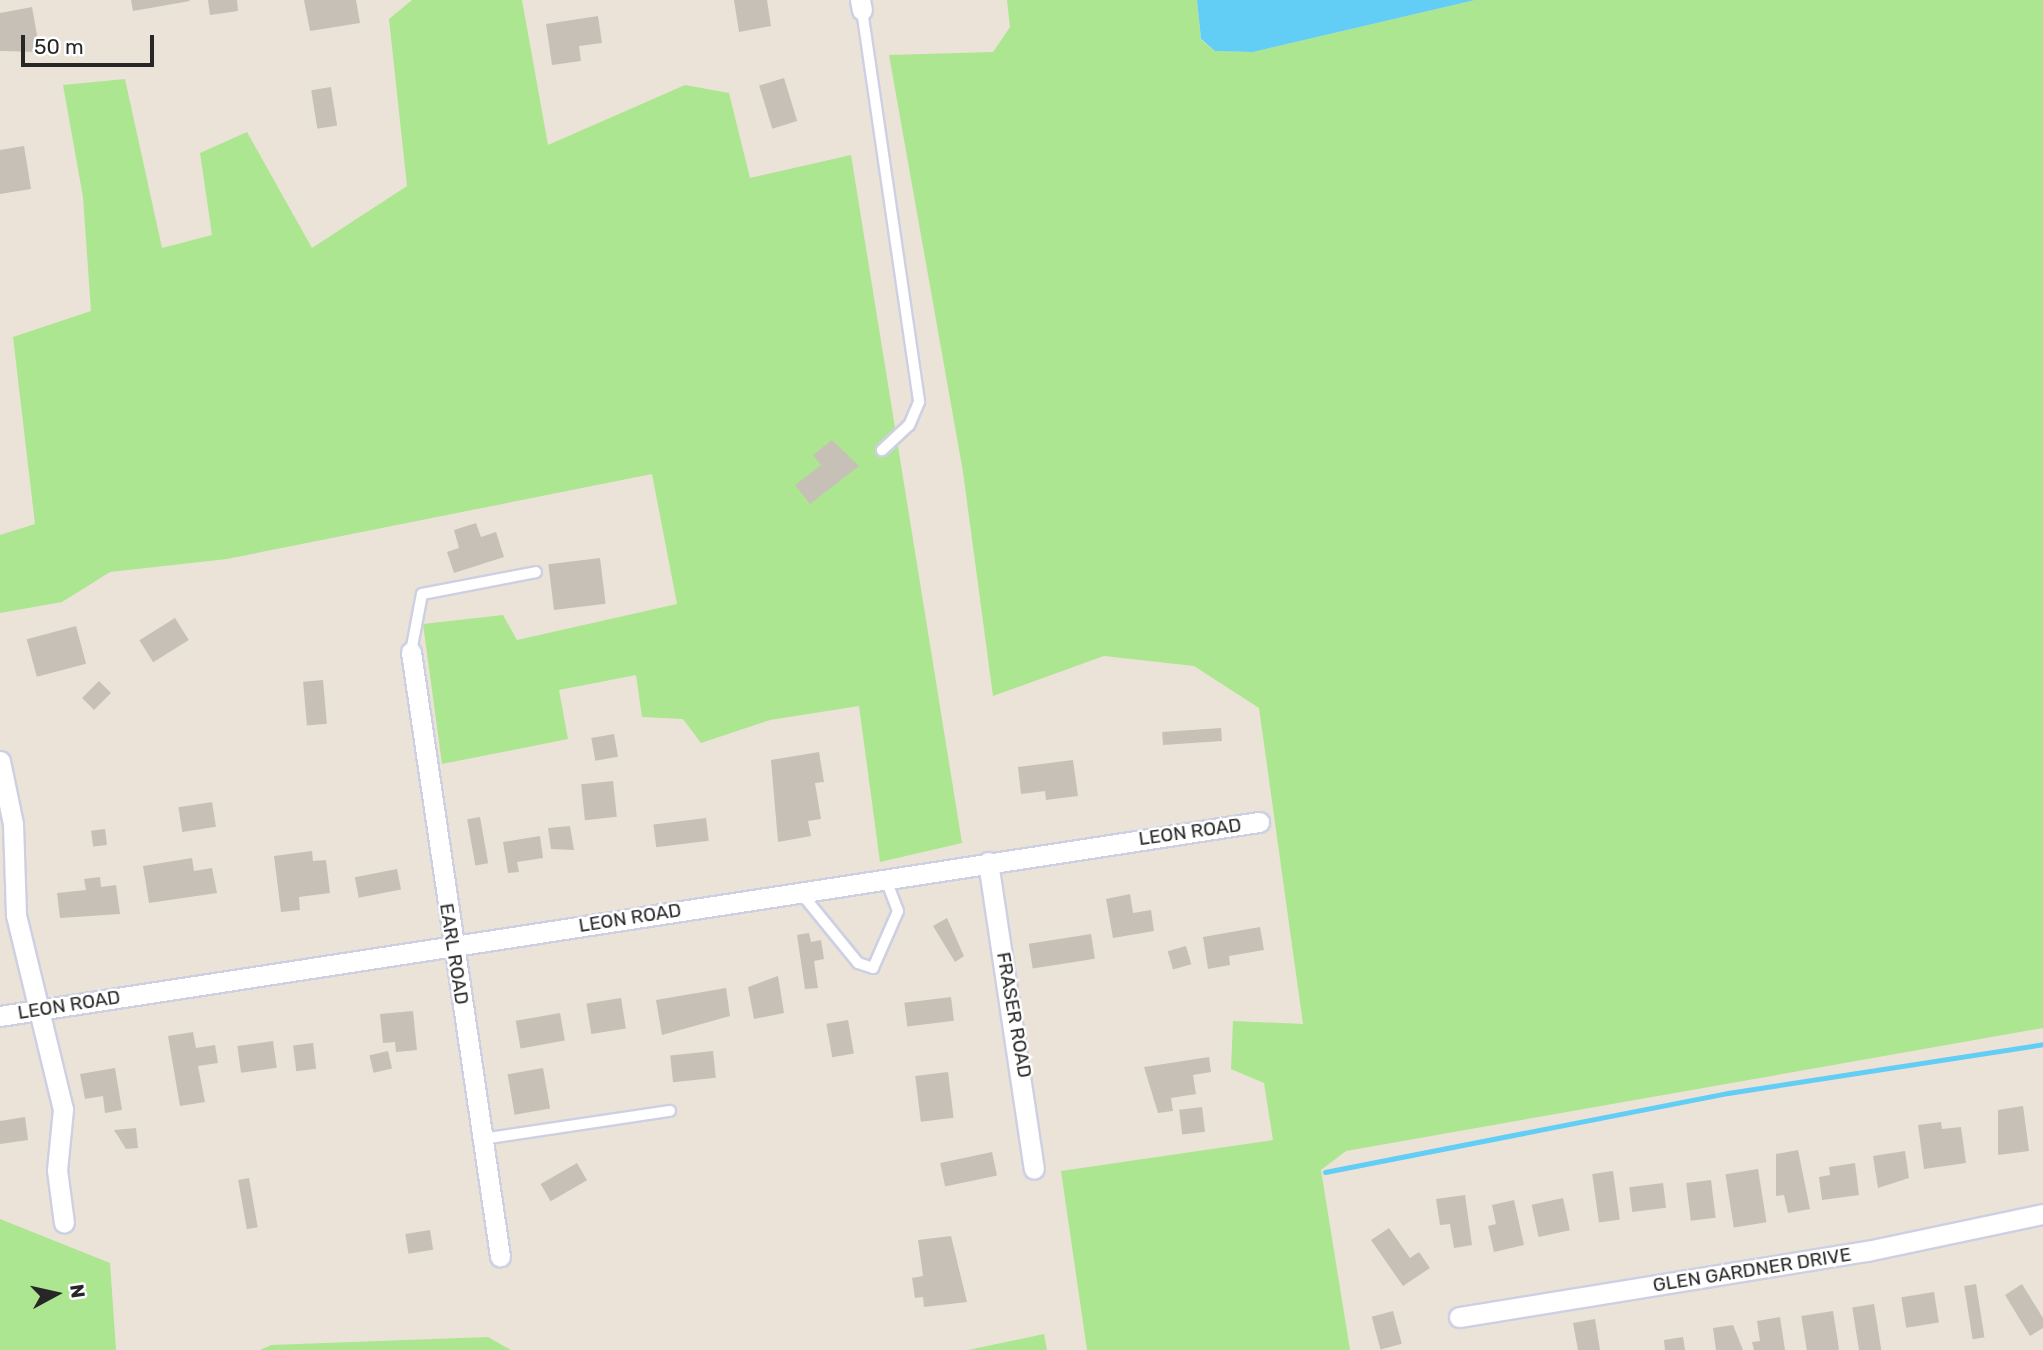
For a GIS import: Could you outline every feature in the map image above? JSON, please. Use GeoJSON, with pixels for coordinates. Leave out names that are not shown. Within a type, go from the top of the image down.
{"type":"FeatureCollection","features":[{"type":"Feature","properties":{"kind":"street","name":"EARL ROAD"},"geometry":{"type":"LineString","coordinates":[[411,652],[500,1256]]}},
{"type":"Feature","properties":{"kind":"street"},"geometry":{"type":"LineString","coordinates":[[0,761],[13,824],[16,915],[63,1109],[58,1170],[64,1223]]}},
{"type":"Feature","properties":{"kind":"street","name":"LEON ROAD"},"geometry":{"type":"LineString","coordinates":[[0,1016],[453,944],[1259,822]]}},
{"type":"Feature","properties":{"kind":"street","name":"FRASER ROAD"},"geometry":{"type":"LineString","coordinates":[[988,862],[1034,1169]]}},
{"type":"Feature","properties":{"kind":"street","name":"GLEN GARDNER DRIVE"},"geometry":{"type":"LineString","coordinates":[[1460,1317],[1867,1251],[2043,1214]]}},
{"type":"Feature","properties":{"kind":"lane"},"geometry":{"type":"LineString","coordinates":[[861,5],[919,402],[909,425],[883,450]]}},
{"type":"Feature","properties":{"kind":"lane"},"geometry":{"type":"LineString","coordinates":[[411,652],[422,594],[536,572]]}},
{"type":"Feature","properties":{"kind":"lane"},"geometry":{"type":"LineString","coordinates":[[800,892],[858,963],[873,968],[898,911],[886,880]]}},
{"type":"Feature","properties":{"kind":"lane"},"geometry":{"type":"LineString","coordinates":[[482,1139],[670,1111]]}},
{"type":"Feature","properties":{"kind":"green space"},"geometry":{"type":"Polygon","coordinates":[[[412,0],[522,0],[548,145],[685,85],[729,93],[750,178],[851,155],[962,843],[880,862],[859,706],[770,720],[701,743],[683,719],[642,717],[636,675],[559,690],[568,739],[442,764],[423,624],[503,615],[517,640],[677,604],[652,474],[227,559],[110,572],[62,602],[0,613],[0,535],[35,524],[13,337],[91,311],[83,197],[63,85],[125,79],[162,248],[212,235],[200,153],[247,132],[312,248],[407,186],[389,19],[412,0]]]}},
{"type":"Feature","properties":{"kind":"green space"},"geometry":{"type":"Polygon","coordinates":[[[1007,0],[1197,0],[1201,40],[1215,51],[1253,52],[1475,0],[2043,0],[2043,1028],[1346,1151],[1321,1170],[1350,1350],[1087,1350],[1061,1171],[1273,1140],[1264,1083],[1231,1069],[1233,1021],[1303,1024],[1259,708],[1194,666],[1104,656],[993,696],[963,472],[889,55],[993,52],[1010,27],[1007,0]]]}},
{"type":"Feature","properties":{"kind":"green space"},"geometry":{"type":"Polygon","coordinates":[[[0,1219],[110,1263],[116,1350],[0,1350],[0,1219]]]}},
{"type":"Feature","properties":{"kind":"green space"},"geometry":{"type":"Polygon","coordinates":[[[1044,1334],[1047,1350],[968,1350],[1044,1334]]]}},
{"type":"Feature","properties":{"kind":"green space"},"geometry":{"type":"Polygon","coordinates":[[[488,1337],[511,1350],[260,1350],[271,1345],[488,1337]]]}},
{"type":"Feature","properties":{"kind":"water"},"geometry":{"type":"Polygon","coordinates":[[[1197,0],[1475,0],[1253,52],[1215,51],[1201,39],[1197,0]]]}},
{"type":"Feature","properties":{"kind":"building"},"geometry":{"type":"Polygon","coordinates":[[[131,0],[189,0],[190,1],[133,11],[131,0]]]}},
{"type":"Feature","properties":{"kind":"building"},"geometry":{"type":"Polygon","coordinates":[[[208,0],[237,0],[238,11],[210,15],[208,0]]]}},
{"type":"Feature","properties":{"kind":"building"},"geometry":{"type":"Polygon","coordinates":[[[304,0],[356,0],[360,23],[310,31],[304,0]]]}},
{"type":"Feature","properties":{"kind":"building"},"geometry":{"type":"Polygon","coordinates":[[[734,0],[767,0],[771,26],[739,32],[734,0]]]}},
{"type":"Feature","properties":{"kind":"building"},"geometry":{"type":"Polygon","coordinates":[[[32,7],[40,52],[0,51],[0,13],[32,7]]]}},
{"type":"Feature","properties":{"kind":"building"},"geometry":{"type":"Polygon","coordinates":[[[598,16],[602,43],[579,46],[581,61],[552,65],[546,24],[598,16]]]}},
{"type":"Feature","properties":{"kind":"building"},"geometry":{"type":"Polygon","coordinates":[[[784,78],[797,121],[772,129],[759,86],[784,78]]]}},
{"type":"Feature","properties":{"kind":"building"},"geometry":{"type":"Polygon","coordinates":[[[331,87],[337,126],[317,129],[311,90],[331,87]]]}},
{"type":"Feature","properties":{"kind":"building"},"geometry":{"type":"Polygon","coordinates":[[[24,146],[31,189],[0,194],[0,150],[24,146]]]}},
{"type":"Feature","properties":{"kind":"building"},"geometry":{"type":"Polygon","coordinates":[[[832,440],[859,466],[810,504],[795,485],[821,465],[813,455],[832,440]]]}},
{"type":"Feature","properties":{"kind":"building"},"geometry":{"type":"Polygon","coordinates":[[[476,523],[481,537],[496,532],[504,557],[454,573],[447,552],[459,548],[454,530],[476,523]]]}},
{"type":"Feature","properties":{"kind":"building"},"geometry":{"type":"Polygon","coordinates":[[[600,558],[606,604],[554,610],[548,564],[600,558]]]}},
{"type":"Feature","properties":{"kind":"building"},"geometry":{"type":"Polygon","coordinates":[[[175,618],[189,640],[153,662],[139,640],[175,618]]]}},
{"type":"Feature","properties":{"kind":"building"},"geometry":{"type":"Polygon","coordinates":[[[76,626],[86,664],[37,677],[27,639],[76,626]]]}},
{"type":"Feature","properties":{"kind":"building"},"geometry":{"type":"Polygon","coordinates":[[[323,680],[327,724],[307,726],[303,682],[323,680]]]}},
{"type":"Feature","properties":{"kind":"building"},"geometry":{"type":"Polygon","coordinates":[[[99,681],[111,693],[94,710],[82,698],[99,681]]]}},
{"type":"Feature","properties":{"kind":"building"},"geometry":{"type":"Polygon","coordinates":[[[1221,728],[1222,741],[1163,745],[1162,732],[1221,728]]]}},
{"type":"Feature","properties":{"kind":"building"},"geometry":{"type":"Polygon","coordinates":[[[614,734],[618,757],[595,761],[591,738],[614,734]]]}},
{"type":"Feature","properties":{"kind":"building"},"geometry":{"type":"Polygon","coordinates":[[[819,752],[824,782],[815,783],[821,819],[808,821],[811,836],[778,842],[771,760],[819,752]]]}},
{"type":"Feature","properties":{"kind":"building"},"geometry":{"type":"Polygon","coordinates":[[[1073,760],[1078,796],[1046,800],[1045,791],[1021,794],[1018,767],[1073,760]]]}},
{"type":"Feature","properties":{"kind":"building"},"geometry":{"type":"Polygon","coordinates":[[[613,781],[617,817],[585,820],[581,784],[613,781]]]}},
{"type":"Feature","properties":{"kind":"building"},"geometry":{"type":"Polygon","coordinates":[[[212,802],[216,827],[182,832],[178,807],[212,802]]]}},
{"type":"Feature","properties":{"kind":"building"},"geometry":{"type":"Polygon","coordinates":[[[480,817],[488,863],[475,866],[467,819],[480,817]]]}},
{"type":"Feature","properties":{"kind":"building"},"geometry":{"type":"Polygon","coordinates":[[[706,818],[709,841],[656,847],[653,824],[706,818]]]}},
{"type":"Feature","properties":{"kind":"building"},"geometry":{"type":"Polygon","coordinates":[[[570,826],[574,850],[551,849],[548,828],[570,826]]]}},
{"type":"Feature","properties":{"kind":"building"},"geometry":{"type":"Polygon","coordinates":[[[105,829],[107,845],[93,847],[91,831],[105,829]]]}},
{"type":"Feature","properties":{"kind":"building"},"geometry":{"type":"Polygon","coordinates":[[[540,836],[543,858],[517,862],[519,872],[508,873],[503,842],[540,836]]]}},
{"type":"Feature","properties":{"kind":"building"},"geometry":{"type":"Polygon","coordinates":[[[312,851],[313,861],[326,860],[330,893],[299,897],[300,910],[281,912],[274,856],[312,851]]]}},
{"type":"Feature","properties":{"kind":"building"},"geometry":{"type":"Polygon","coordinates":[[[192,858],[194,871],[212,868],[217,893],[149,903],[143,866],[192,858]]]}},
{"type":"Feature","properties":{"kind":"building"},"geometry":{"type":"Polygon","coordinates":[[[397,869],[401,890],[359,898],[355,877],[397,869]]]}},
{"type":"Feature","properties":{"kind":"building"},"geometry":{"type":"Polygon","coordinates":[[[100,877],[101,887],[116,885],[120,914],[60,918],[57,893],[86,890],[84,879],[100,877]]]}},
{"type":"Feature","properties":{"kind":"building"},"geometry":{"type":"Polygon","coordinates":[[[1130,894],[1133,913],[1151,910],[1154,931],[1113,938],[1106,899],[1130,894]]]}},
{"type":"Feature","properties":{"kind":"building"},"geometry":{"type":"Polygon","coordinates":[[[947,918],[964,956],[955,962],[933,926],[947,918]]]}},
{"type":"Feature","properties":{"kind":"building"},"geometry":{"type":"Polygon","coordinates":[[[1260,927],[1264,950],[1229,956],[1230,965],[1208,969],[1203,937],[1260,927]]]}},
{"type":"Feature","properties":{"kind":"building"},"geometry":{"type":"Polygon","coordinates":[[[809,933],[811,942],[821,940],[824,959],[814,961],[818,988],[805,989],[797,935],[809,933]]]}},
{"type":"Feature","properties":{"kind":"building"},"geometry":{"type":"Polygon","coordinates":[[[1091,934],[1095,959],[1033,969],[1029,944],[1091,934]]]}},
{"type":"Feature","properties":{"kind":"building"},"geometry":{"type":"Polygon","coordinates":[[[1186,946],[1191,964],[1173,970],[1168,951],[1186,946]]]}},
{"type":"Feature","properties":{"kind":"building"},"geometry":{"type":"Polygon","coordinates":[[[778,976],[784,1013],[754,1019],[748,987],[778,976]]]}},
{"type":"Feature","properties":{"kind":"building"},"geometry":{"type":"Polygon","coordinates":[[[726,988],[730,1016],[662,1035],[656,1000],[726,988]]]}},
{"type":"Feature","properties":{"kind":"building"},"geometry":{"type":"Polygon","coordinates":[[[951,997],[954,1021],[907,1027],[904,1003],[951,997]]]}},
{"type":"Feature","properties":{"kind":"building"},"geometry":{"type":"Polygon","coordinates":[[[621,998],[626,1029],[591,1034],[586,1003],[621,998]]]}},
{"type":"Feature","properties":{"kind":"building"},"geometry":{"type":"Polygon","coordinates":[[[413,1011],[417,1050],[396,1052],[395,1042],[383,1043],[380,1014],[413,1011]]]}},
{"type":"Feature","properties":{"kind":"building"},"geometry":{"type":"Polygon","coordinates":[[[560,1013],[565,1041],[521,1048],[516,1021],[560,1013]]]}},
{"type":"Feature","properties":{"kind":"building"},"geometry":{"type":"Polygon","coordinates":[[[848,1020],[854,1053],[832,1057],[826,1024],[848,1020]]]}},
{"type":"Feature","properties":{"kind":"building"},"geometry":{"type":"Polygon","coordinates":[[[193,1032],[196,1048],[215,1045],[218,1063],[198,1066],[205,1102],[180,1106],[168,1036],[193,1032]]]}},
{"type":"Feature","properties":{"kind":"building"},"geometry":{"type":"Polygon","coordinates":[[[273,1041],[277,1068],[241,1073],[237,1046],[273,1041]]]}},
{"type":"Feature","properties":{"kind":"building"},"geometry":{"type":"Polygon","coordinates":[[[313,1043],[316,1069],[296,1071],[293,1045],[313,1043]]]}},
{"type":"Feature","properties":{"kind":"building"},"geometry":{"type":"Polygon","coordinates":[[[388,1051],[392,1069],[374,1073],[369,1055],[388,1051]]]}},
{"type":"Feature","properties":{"kind":"building"},"geometry":{"type":"Polygon","coordinates":[[[713,1051],[716,1078],[673,1082],[670,1055],[713,1051]]]}},
{"type":"Feature","properties":{"kind":"building"},"geometry":{"type":"Polygon","coordinates":[[[1209,1057],[1211,1072],[1193,1075],[1196,1094],[1171,1098],[1173,1111],[1158,1113],[1144,1067],[1209,1057]]]}},
{"type":"Feature","properties":{"kind":"building"},"geometry":{"type":"Polygon","coordinates":[[[115,1068],[122,1110],[105,1113],[103,1096],[85,1099],[80,1074],[115,1068]]]}},
{"type":"Feature","properties":{"kind":"building"},"geometry":{"type":"Polygon","coordinates":[[[543,1068],[550,1108],[515,1115],[508,1074],[543,1068]]]}},
{"type":"Feature","properties":{"kind":"building"},"geometry":{"type":"Polygon","coordinates":[[[948,1072],[954,1118],[921,1122],[915,1076],[948,1072]]]}},
{"type":"Feature","properties":{"kind":"building"},"geometry":{"type":"Polygon","coordinates":[[[2023,1106],[2029,1151],[1998,1155],[1998,1110],[2023,1106]]]}},
{"type":"Feature","properties":{"kind":"building"},"geometry":{"type":"Polygon","coordinates":[[[1202,1107],[1205,1132],[1182,1135],[1179,1110],[1202,1107]]]}},
{"type":"Feature","properties":{"kind":"building"},"geometry":{"type":"Polygon","coordinates":[[[25,1117],[28,1140],[0,1144],[0,1121],[25,1117]]]}},
{"type":"Feature","properties":{"kind":"building"},"geometry":{"type":"Polygon","coordinates":[[[1941,1122],[1942,1129],[1961,1127],[1966,1163],[1924,1169],[1918,1125],[1941,1122]]]}},
{"type":"Feature","properties":{"kind":"building"},"geometry":{"type":"Polygon","coordinates":[[[136,1128],[138,1148],[126,1149],[114,1130],[136,1128]]]}},
{"type":"Feature","properties":{"kind":"building"},"geometry":{"type":"Polygon","coordinates":[[[1798,1150],[1810,1209],[1788,1213],[1784,1195],[1776,1196],[1776,1154],[1798,1150]]]}},
{"type":"Feature","properties":{"kind":"building"},"geometry":{"type":"Polygon","coordinates":[[[1905,1151],[1909,1178],[1878,1188],[1873,1156],[1905,1151]]]}},
{"type":"Feature","properties":{"kind":"building"},"geometry":{"type":"Polygon","coordinates":[[[992,1152],[997,1175],[945,1186],[940,1163],[992,1152]]]}},
{"type":"Feature","properties":{"kind":"building"},"geometry":{"type":"Polygon","coordinates":[[[577,1163],[587,1180],[551,1201],[541,1184],[577,1163]]]}},
{"type":"Feature","properties":{"kind":"building"},"geometry":{"type":"Polygon","coordinates":[[[1855,1163],[1859,1195],[1822,1200],[1819,1177],[1830,1175],[1829,1167],[1855,1163]]]}},
{"type":"Feature","properties":{"kind":"building"},"geometry":{"type":"Polygon","coordinates":[[[1758,1169],[1766,1222],[1734,1227],[1725,1174],[1758,1169]]]}},
{"type":"Feature","properties":{"kind":"building"},"geometry":{"type":"Polygon","coordinates":[[[1613,1171],[1620,1220],[1599,1222],[1592,1174],[1613,1171]]]}},
{"type":"Feature","properties":{"kind":"building"},"geometry":{"type":"Polygon","coordinates":[[[249,1178],[258,1227],[247,1229],[238,1180],[249,1178]]]}},
{"type":"Feature","properties":{"kind":"building"},"geometry":{"type":"Polygon","coordinates":[[[1711,1180],[1716,1218],[1691,1221],[1686,1183],[1711,1180]]]}},
{"type":"Feature","properties":{"kind":"building"},"geometry":{"type":"Polygon","coordinates":[[[1663,1183],[1666,1208],[1632,1212],[1629,1187],[1663,1183]]]}},
{"type":"Feature","properties":{"kind":"building"},"geometry":{"type":"Polygon","coordinates":[[[1465,1195],[1472,1245],[1454,1248],[1450,1224],[1440,1225],[1436,1199],[1465,1195]]]}},
{"type":"Feature","properties":{"kind":"building"},"geometry":{"type":"Polygon","coordinates":[[[1563,1198],[1570,1230],[1539,1237],[1532,1205],[1563,1198]]]}},
{"type":"Feature","properties":{"kind":"building"},"geometry":{"type":"Polygon","coordinates":[[[1514,1200],[1524,1245],[1494,1252],[1488,1226],[1496,1224],[1492,1205],[1514,1200]]]}},
{"type":"Feature","properties":{"kind":"building"},"geometry":{"type":"Polygon","coordinates":[[[1389,1228],[1410,1258],[1419,1252],[1430,1268],[1403,1286],[1371,1240],[1389,1228]]]}},
{"type":"Feature","properties":{"kind":"building"},"geometry":{"type":"Polygon","coordinates":[[[430,1230],[433,1250],[408,1254],[405,1234],[430,1230]]]}},
{"type":"Feature","properties":{"kind":"building"},"geometry":{"type":"Polygon","coordinates":[[[951,1236],[967,1302],[924,1307],[923,1297],[915,1298],[912,1278],[923,1276],[918,1240],[951,1236]]]}},
{"type":"Feature","properties":{"kind":"building"},"geometry":{"type":"Polygon","coordinates":[[[1976,1284],[1984,1337],[1973,1339],[1964,1286],[1976,1284]]]}},
{"type":"Feature","properties":{"kind":"building"},"geometry":{"type":"Polygon","coordinates":[[[2022,1284],[2043,1318],[2043,1328],[2030,1336],[2005,1295],[2022,1284]]]}},
{"type":"Feature","properties":{"kind":"building"},"geometry":{"type":"Polygon","coordinates":[[[1934,1292],[1939,1323],[1906,1328],[1901,1297],[1934,1292]]]}},
{"type":"Feature","properties":{"kind":"building"},"geometry":{"type":"Polygon","coordinates":[[[1874,1304],[1881,1350],[1859,1350],[1852,1307],[1874,1304]]]}},
{"type":"Feature","properties":{"kind":"building"},"geometry":{"type":"Polygon","coordinates":[[[1393,1311],[1402,1344],[1381,1350],[1372,1317],[1393,1311]]]}},
{"type":"Feature","properties":{"kind":"building"},"geometry":{"type":"Polygon","coordinates":[[[1833,1311],[1839,1350],[1807,1350],[1801,1316],[1833,1311]]]}},
{"type":"Feature","properties":{"kind":"building"},"geometry":{"type":"Polygon","coordinates":[[[1780,1317],[1785,1350],[1754,1350],[1752,1342],[1760,1341],[1757,1321],[1780,1317]]]}},
{"type":"Feature","properties":{"kind":"building"},"geometry":{"type":"Polygon","coordinates":[[[1595,1319],[1600,1350],[1578,1350],[1573,1323],[1595,1319]]]}},
{"type":"Feature","properties":{"kind":"building"},"geometry":{"type":"Polygon","coordinates":[[[1733,1325],[1743,1350],[1716,1350],[1713,1328],[1733,1325]]]}},
{"type":"Feature","properties":{"kind":"building"},"geometry":{"type":"Polygon","coordinates":[[[1683,1337],[1685,1350],[1665,1350],[1664,1340],[1683,1337]]]}},
{"type":"Feature","properties":{"kind":"waterway"},"geometry":{"type":"LineString","coordinates":[[1325,1172],[1728,1093],[2043,1044]]}}]}
